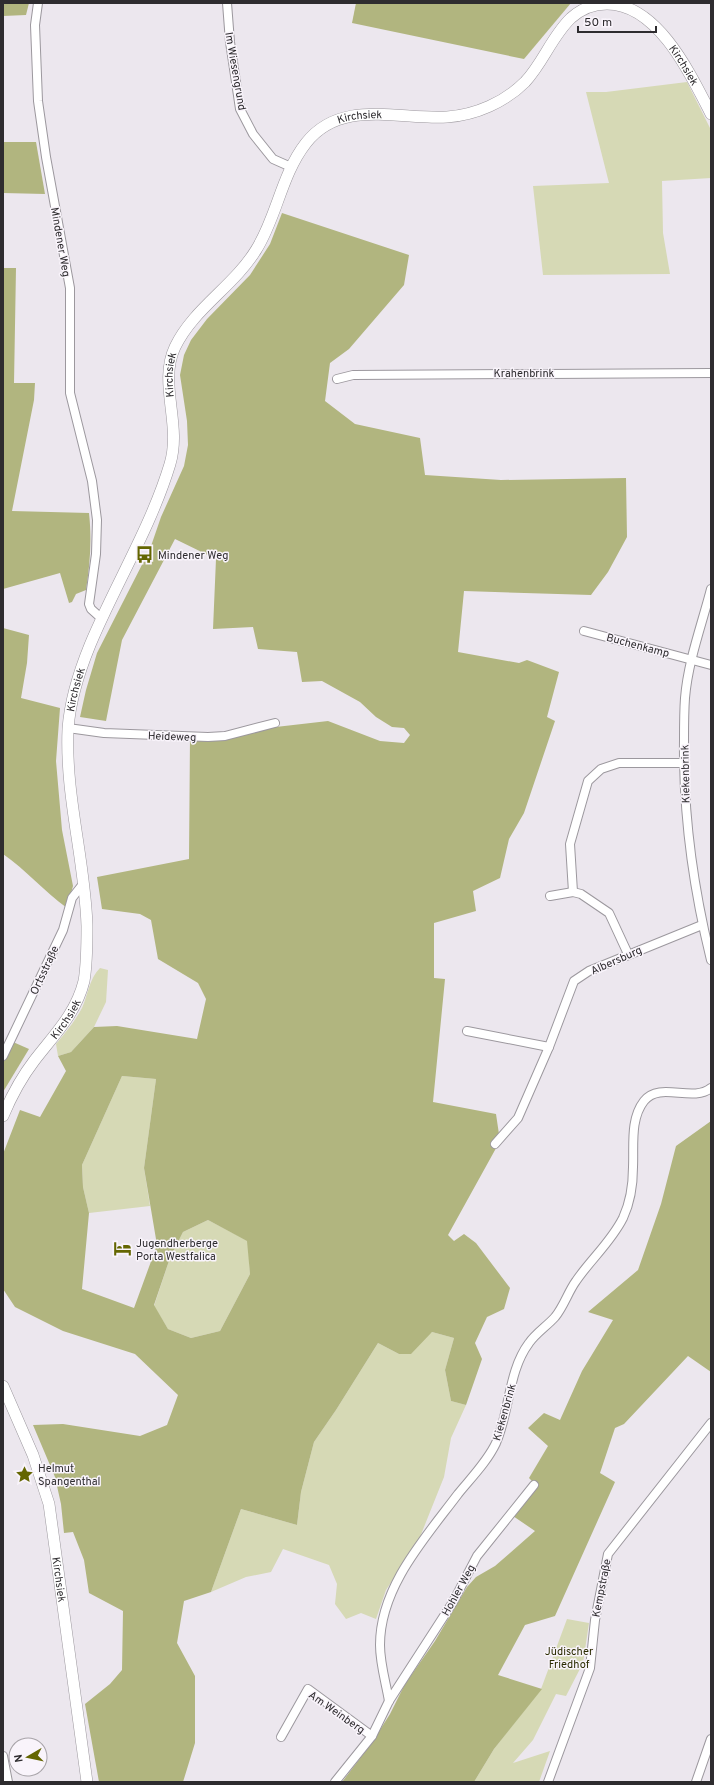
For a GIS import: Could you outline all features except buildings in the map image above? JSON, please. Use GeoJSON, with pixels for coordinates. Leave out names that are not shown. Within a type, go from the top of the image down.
{"type":"FeatureCollection","features":[{"type":"Feature","properties":{"kind":"main road","name":"Kirchsiek"},"geometry":{"type":"LineString","coordinates":[[3,1116],[19,1082],[68,1018],[77,1001],[83,982],[86,960],[86,906],[69,768],[68,728],[76,683],[101,618],[160,491],[173,453],[175,428],[168,380],[170,363],[175,347],[202,311],[235,277],[256,251],[272,218],[291,167],[312,137],[322,128],[346,118],[365,114],[381,113],[425,117],[447,117],[476,111],[500,101],[516,91],[530,76],[558,34],[571,18],[583,10],[603,4],[623,7],[636,12],[659,31],[670,44],[690,75],[711,114]]}},
{"type":"Feature","properties":{"kind":"main road","name":"Kirchsiek"},"geometry":{"type":"LineString","coordinates":[[3,1386],[33,1455],[49,1504],[87,1782]]}},
{"type":"Feature","properties":{"kind":"street","name":"Mindener Weg"},"geometry":{"type":"LineString","coordinates":[[38,3],[35,25],[38,101],[46,157],[70,288],[70,393],[92,481],[97,520],[96,554],[89,604],[91,609],[101,618]]}},
{"type":"Feature","properties":{"kind":"street","name":"Im Wiesengrund"},"geometry":{"type":"LineString","coordinates":[[228,3],[230,42],[240,110],[253,134],[273,159],[291,167]]}},
{"type":"Feature","properties":{"kind":"street","name":"Krahenbrink"},"geometry":{"type":"LineString","coordinates":[[337,379],[353,375],[711,373]]}},
{"type":"Feature","properties":{"kind":"street","name":"Kiekenbrink"},"geometry":{"type":"LineString","coordinates":[[711,589],[692,659],[685,698],[684,762],[685,808],[696,895],[711,960]]}},
{"type":"Feature","properties":{"kind":"street","name":"Buchenkamp"},"geometry":{"type":"LineString","coordinates":[[584,631],[692,659]]}},
{"type":"Feature","properties":{"kind":"street"},"geometry":{"type":"LineString","coordinates":[[692,659],[711,665]]}},
{"type":"Feature","properties":{"kind":"street","name":"Heideweg"},"geometry":{"type":"LineString","coordinates":[[68,728],[104,733],[208,737],[225,736],[274,724]]}},
{"type":"Feature","properties":{"kind":"street"},"geometry":{"type":"LineString","coordinates":[[573,892],[570,844],[588,781],[600,769],[619,763],[684,762]]}},
{"type":"Feature","properties":{"kind":"street","name":"Ortsstraße"},"geometry":{"type":"LineString","coordinates":[[3,1056],[63,930],[72,898],[83,884]]}},
{"type":"Feature","properties":{"kind":"street"},"geometry":{"type":"LineString","coordinates":[[550,896],[573,892],[581,894],[609,913],[628,954]]}},
{"type":"Feature","properties":{"kind":"street","name":"Albersburg"},"geometry":{"type":"LineString","coordinates":[[495,1144],[518,1118],[549,1047],[574,982],[589,970],[702,925]]}},
{"type":"Feature","properties":{"kind":"street"},"geometry":{"type":"LineString","coordinates":[[467,1031],[549,1047]]}},
{"type":"Feature","properties":{"kind":"street","name":"Kiekenbrink"},"geometry":{"type":"LineString","coordinates":[[389,1701],[380,1645],[388,1598],[421,1544],[480,1467],[495,1444],[503,1424],[518,1364],[529,1343],[555,1317],[574,1283],[615,1234],[624,1215],[630,1193],[633,1168],[634,1129],[639,1110],[650,1095],[660,1092],[697,1095],[704,1093],[711,1088]]}},
{"type":"Feature","properties":{"kind":"street","name":"Kempstraße"},"geometry":{"type":"LineString","coordinates":[[548,1782],[590,1668],[595,1620],[608,1554],[711,1423]]}},
{"type":"Feature","properties":{"kind":"street","name":"Hohler Weg"},"geometry":{"type":"LineString","coordinates":[[389,1701],[453,1602],[477,1556],[506,1522],[534,1485]]}},
{"type":"Feature","properties":{"kind":"street","name":"Am Weinberg"},"geometry":{"type":"LineString","coordinates":[[280,1737],[308,1689],[372,1736]]}},
{"type":"Feature","properties":{"kind":"street"},"geometry":{"type":"LineString","coordinates":[[335,1782],[372,1736],[389,1701]]}},
{"type":"Feature","properties":{"kind":"street"},"geometry":{"type":"LineString","coordinates":[[696,1782],[711,1739]]}},
{"type":"Feature","properties":{"kind":"street"},"geometry":{"type":"LineString","coordinates":[[3,1756],[8,1782]]}},
{"type":"Feature","properties":{"kind":"green space"},"geometry":{"type":"Polygon","coordinates":[[[3,3],[29,3],[26,15],[3,16],[3,3]]]}},
{"type":"Feature","properties":{"kind":"green space"},"geometry":{"type":"Polygon","coordinates":[[[356,3],[571,3],[524,59],[352,23],[356,3]]]}},
{"type":"Feature","properties":{"kind":"green space"},"geometry":{"type":"Polygon","coordinates":[[[687,82],[711,130],[711,178],[662,181],[663,233],[670,274],[543,275],[533,186],[609,183],[586,92],[606,92],[687,82]]]}},
{"type":"Feature","properties":{"kind":"green space"},"geometry":{"type":"Polygon","coordinates":[[[3,142],[36,142],[45,194],[3,193],[3,142]]]}},
{"type":"Feature","properties":{"kind":"green space"},"geometry":{"type":"Polygon","coordinates":[[[282,213],[409,255],[404,285],[349,349],[330,363],[325,401],[355,424],[420,438],[425,475],[501,480],[626,478],[627,537],[608,572],[591,595],[464,591],[458,652],[519,663],[527,660],[559,672],[547,717],[555,721],[524,813],[509,839],[500,878],[473,891],[476,911],[434,923],[434,978],[445,979],[433,1102],[496,1114],[500,1141],[448,1235],[454,1241],[464,1234],[476,1243],[510,1288],[504,1309],[487,1317],[475,1343],[482,1359],[466,1405],[451,1401],[445,1370],[454,1338],[432,1332],[411,1354],[399,1354],[378,1343],[314,1442],[301,1492],[297,1525],[241,1509],[211,1592],[184,1601],[177,1643],[195,1676],[195,1743],[183,1782],[99,1782],[85,1704],[110,1684],[122,1670],[123,1611],[89,1593],[84,1560],[73,1532],[64,1533],[61,1504],[55,1477],[33,1425],[63,1424],[140,1436],[167,1425],[178,1395],[135,1354],[63,1331],[15,1307],[3,1289],[3,1154],[20,1110],[40,1117],[66,1071],[58,1056],[71,1052],[94,1027],[117,1026],[197,1039],[206,999],[198,983],[158,959],[151,920],[140,914],[102,909],[97,877],[189,859],[190,737],[328,721],[380,741],[404,743],[410,735],[404,728],[392,727],[376,717],[360,702],[322,681],[302,682],[297,652],[258,649],[253,627],[213,629],[216,559],[175,539],[122,640],[106,721],[80,717],[97,653],[150,549],[161,517],[184,466],[188,445],[187,421],[180,375],[184,355],[191,340],[207,319],[250,275],[270,244],[282,213]],[[122,1076],[82,1165],[83,1187],[89,1213],[82,1289],[134,1308],[157,1245],[144,1168],[156,1079],[122,1076]],[[208,1220],[183,1232],[170,1258],[154,1305],[168,1329],[191,1338],[220,1331],[250,1274],[247,1241],[208,1220]]]}},
{"type":"Feature","properties":{"kind":"green space"},"geometry":{"type":"Polygon","coordinates":[[[3,268],[16,268],[14,383],[35,383],[34,400],[12,511],[89,513],[90,552],[86,590],[76,594],[72,602],[69,603],[60,573],[3,589],[3,268]]]}},
{"type":"Feature","properties":{"kind":"green space"},"geometry":{"type":"Polygon","coordinates":[[[3,628],[29,635],[27,663],[21,698],[60,708],[56,761],[62,830],[73,886],[67,908],[3,854],[3,628]]]}},
{"type":"Feature","properties":{"kind":"green space"},"geometry":{"type":"Polygon","coordinates":[[[100,968],[108,970],[106,1002],[94,1027],[71,1052],[58,1056],[56,1044],[82,1008],[93,977],[100,968]]]}},
{"type":"Feature","properties":{"kind":"green space"},"geometry":{"type":"Polygon","coordinates":[[[13,1042],[29,1049],[3,1092],[3,1063],[13,1042]]]}},
{"type":"Feature","properties":{"kind":"green space"},"geometry":{"type":"Polygon","coordinates":[[[122,1076],[156,1079],[144,1168],[150,1206],[89,1213],[83,1187],[82,1165],[122,1076]]]}},
{"type":"Feature","properties":{"kind":"green space"},"geometry":{"type":"Polygon","coordinates":[[[711,1121],[711,1372],[688,1356],[624,1424],[615,1428],[600,1473],[615,1482],[555,1616],[525,1625],[498,1675],[542,1689],[494,1749],[474,1782],[342,1782],[371,1744],[390,1714],[405,1684],[435,1641],[467,1587],[476,1577],[495,1566],[535,1531],[513,1516],[538,1487],[529,1478],[548,1446],[528,1428],[544,1413],[560,1420],[582,1371],[613,1320],[588,1312],[638,1270],[661,1204],[676,1146],[711,1121]]]}},
{"type":"Feature","properties":{"kind":"green space"},"geometry":{"type":"Polygon","coordinates":[[[208,1220],[248,1241],[250,1274],[220,1331],[191,1338],[168,1329],[154,1306],[170,1258],[183,1232],[208,1220]]]}},
{"type":"Feature","properties":{"kind":"green space"},"geometry":{"type":"Polygon","coordinates":[[[432,1332],[454,1338],[445,1370],[451,1401],[466,1405],[451,1438],[444,1477],[418,1542],[386,1590],[376,1619],[361,1613],[346,1619],[335,1604],[337,1584],[329,1565],[283,1549],[271,1572],[246,1577],[211,1592],[241,1509],[297,1525],[301,1492],[314,1442],[378,1343],[399,1354],[432,1332]]]}},
{"type":"Feature","properties":{"kind":"green space","name":"Jüdischer Friedhof"},"geometry":{"type":"Polygon","coordinates":[[[567,1619],[589,1623],[583,1663],[566,1696],[556,1694],[533,1740],[513,1763],[550,1751],[539,1782],[474,1782],[494,1749],[541,1689],[567,1619]]]}},
{"type":"Feature","properties":{"kind":"place","name":"Mindener Weg"},"geometry":{"type":"Point","coordinates":[145,555]}},
{"type":"Feature","properties":{"kind":"place","name":"Jugendherberge Porta Westfalica"},"geometry":{"type":"Point","coordinates":[123,1249]}},
{"type":"Feature","properties":{"kind":"place","name":"Helmut Spangenthal"},"geometry":{"type":"Point","coordinates":[25,1474]}}]}
